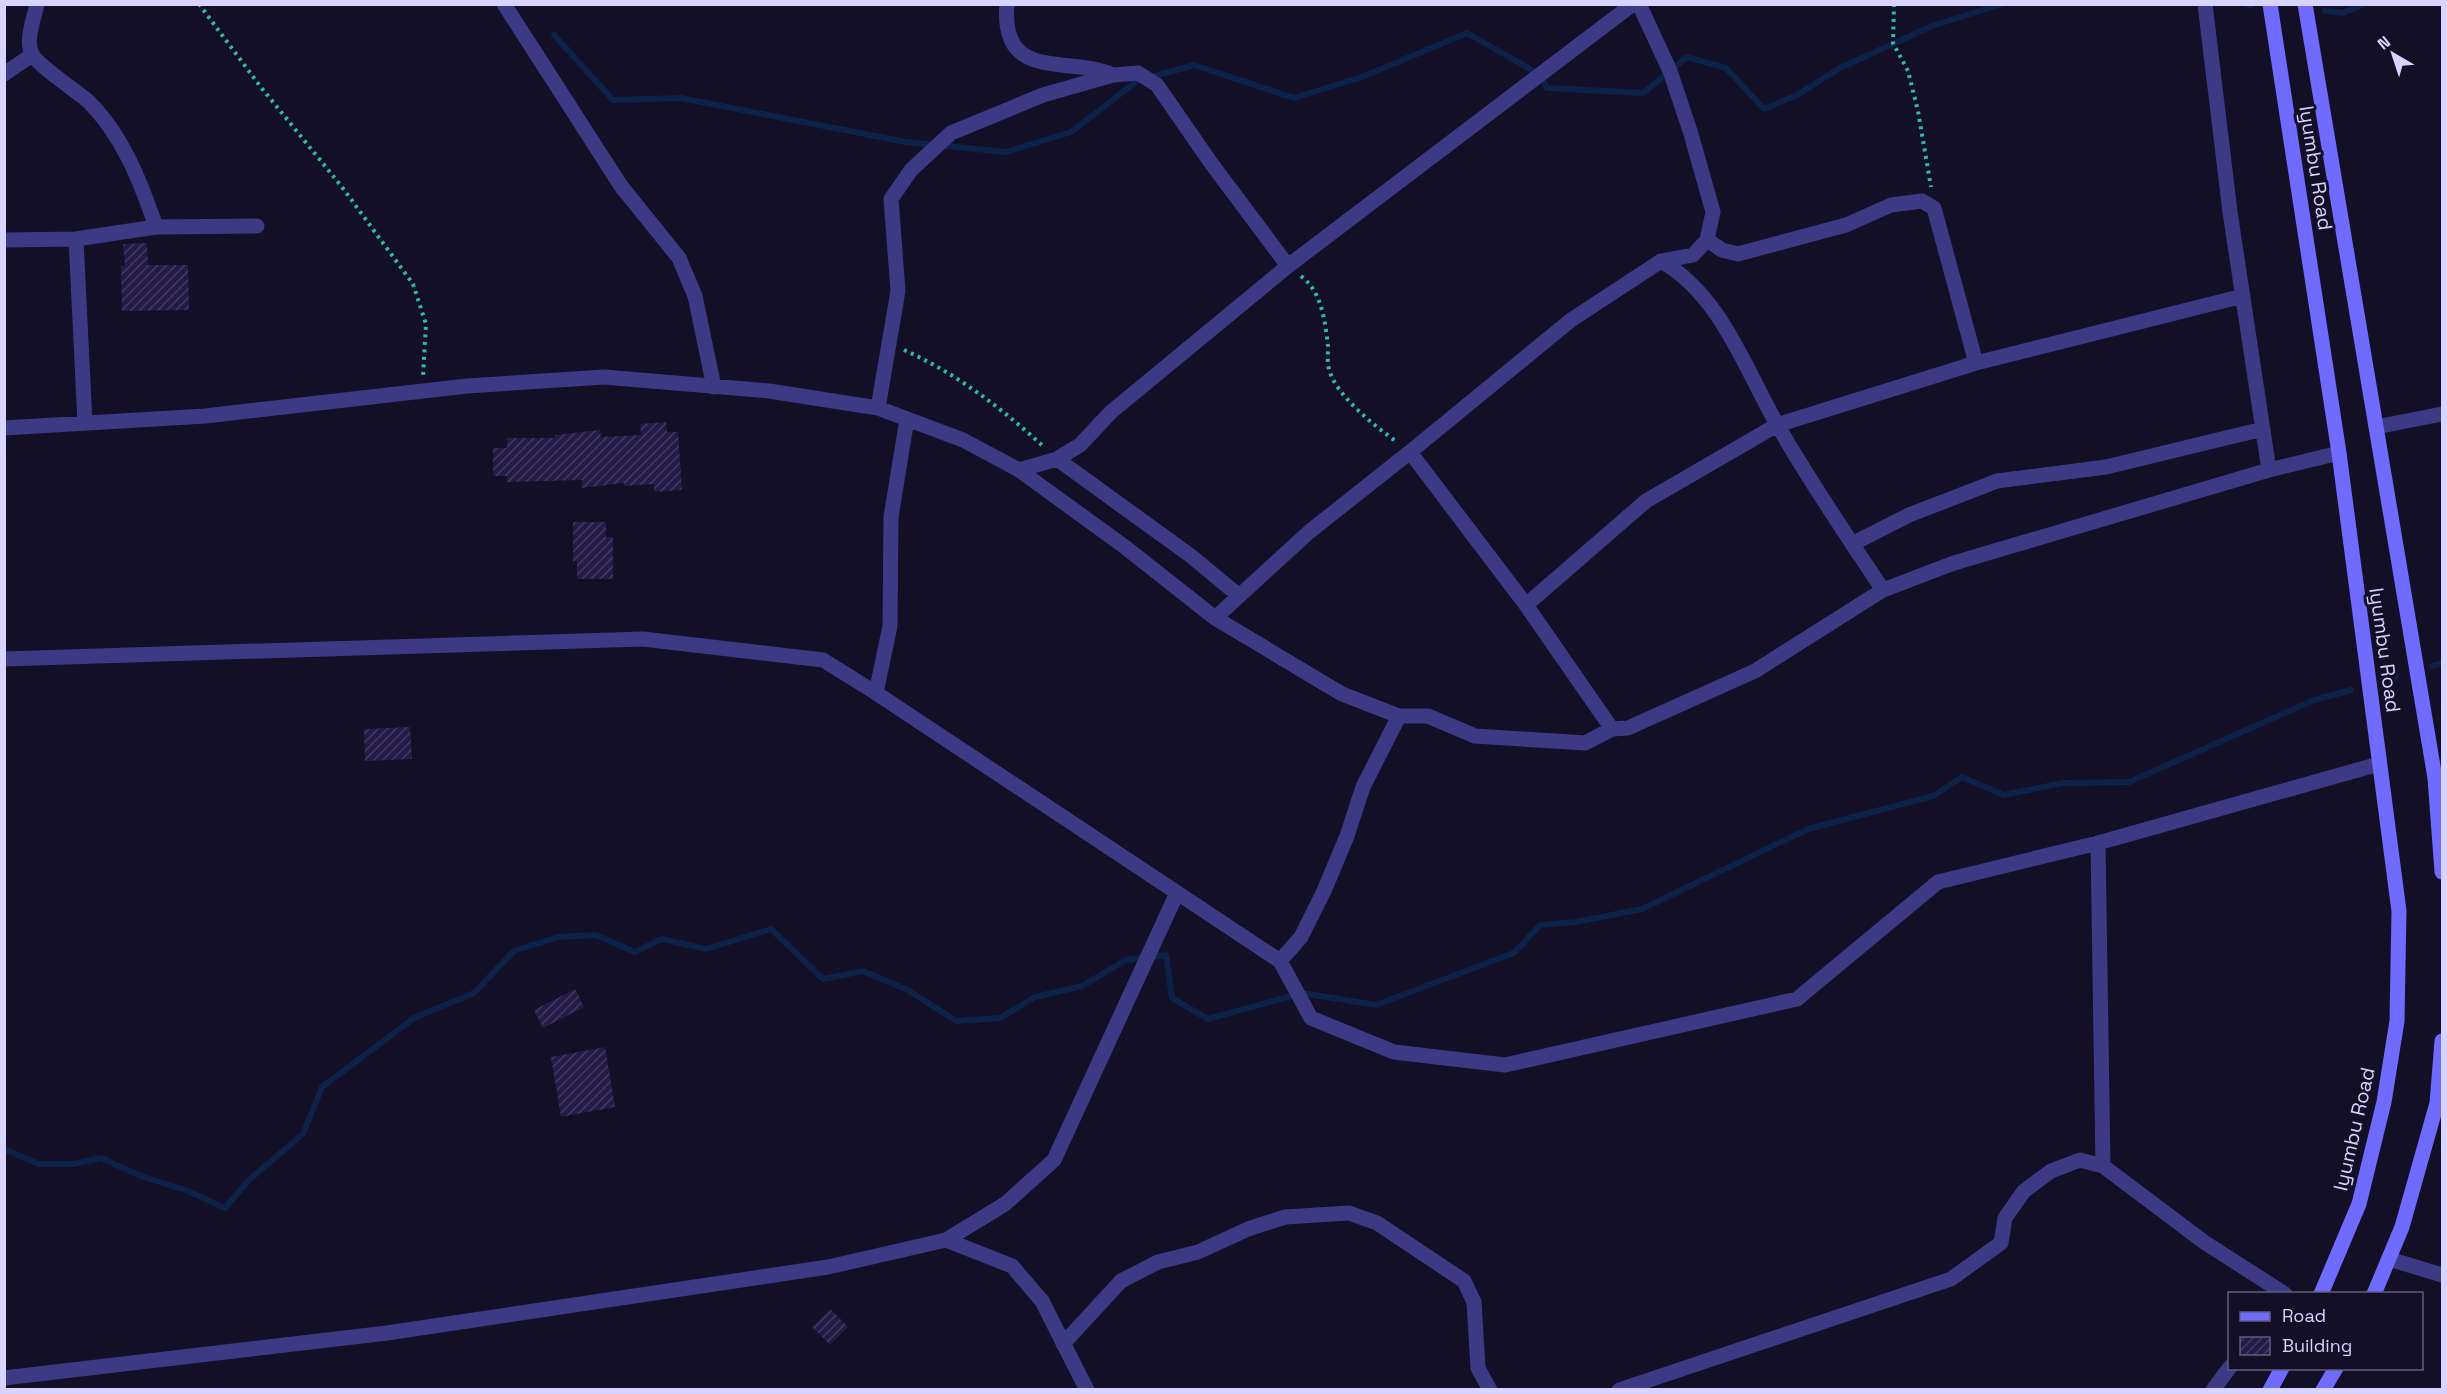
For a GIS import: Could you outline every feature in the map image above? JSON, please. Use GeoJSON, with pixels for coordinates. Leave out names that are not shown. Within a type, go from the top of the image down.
{"type":"FeatureCollection","features":[{"type":"Feature","properties":{"kind":"main road","name":"Iyumbu Road"},"geometry":{"type":"LineString","coordinates":[[2270,4],[2339,453],[2399,911],[2397,1021],[2384,1102],[2359,1204],[2321,1292]]}},
{"type":"Feature","properties":{"kind":"main road","name":"Iyumbu Road"},"geometry":{"type":"LineString","coordinates":[[2306,4],[2376,427],[2437,755],[2442,872]]}},
{"type":"Feature","properties":{"kind":"main road"},"geometry":{"type":"LineString","coordinates":[[2374,1292],[2403,1227],[2437,1103],[2442,1041]]}},
{"type":"Feature","properties":{"kind":"main road"},"geometry":{"type":"LineString","coordinates":[[2270,1389],[2281,1370]]}},
{"type":"Feature","properties":{"kind":"main road"},"geometry":{"type":"LineString","coordinates":[[2324,1389],[2335,1370]]}},
{"type":"Feature","properties":{"kind":"street"},"geometry":{"type":"LineString","coordinates":[[37,4],[29,39],[32,55],[89,103],[123,148],[143,188],[156,227]]}},
{"type":"Feature","properties":{"kind":"street"},"geometry":{"type":"LineString","coordinates":[[504,4],[621,186],[679,258],[695,296],[714,387]]}},
{"type":"Feature","properties":{"kind":"street"},"geometry":{"type":"LineString","coordinates":[[1007,4],[1009,39],[1022,54],[1051,66],[1096,68],[1113,75]]}},
{"type":"Feature","properties":{"kind":"street"},"geometry":{"type":"LineString","coordinates":[[1019,470],[1057,459],[1080,445],[1111,412],[1287,266],[1633,4]]}},
{"type":"Feature","properties":{"kind":"street"},"geometry":{"type":"LineString","coordinates":[[1215,618],[1310,532],[1571,320],[1661,261],[1693,255],[1707,240],[1713,212],[1691,134],[1670,71],[1639,4]]}},
{"type":"Feature","properties":{"kind":"street"},"geometry":{"type":"LineString","coordinates":[[2205,4],[2243,296],[2269,470]]}},
{"type":"Feature","properties":{"kind":"street"},"geometry":{"type":"LineString","coordinates":[[4,74],[32,55]]}},
{"type":"Feature","properties":{"kind":"street"},"geometry":{"type":"LineString","coordinates":[[878,408],[898,291],[891,200],[911,170],[951,133],[1043,95],[1113,75],[1138,73],[1157,85],[1287,266]]}},
{"type":"Feature","properties":{"kind":"street"},"geometry":{"type":"LineString","coordinates":[[1707,240],[1722,250],[1738,254],[1846,225],[1890,205],[1922,201],[1934,208],[1976,363]]}},
{"type":"Feature","properties":{"kind":"street"},"geometry":{"type":"LineString","coordinates":[[4,240],[76,240],[156,227],[257,226]]}},
{"type":"Feature","properties":{"kind":"street"},"geometry":{"type":"LineString","coordinates":[[76,240],[85,423]]}},
{"type":"Feature","properties":{"kind":"street"},"geometry":{"type":"LineString","coordinates":[[1661,261],[1683,274],[1727,330],[1777,425],[1883,591]]}},
{"type":"Feature","properties":{"kind":"street"},"geometry":{"type":"LineString","coordinates":[[1526,605],[1646,501],[1777,425],[1976,363],[2243,296]]}},
{"type":"Feature","properties":{"kind":"street"},"geometry":{"type":"LineString","coordinates":[[4,428],[205,416],[423,391],[604,376],[769,391],[878,408],[963,440],[1019,470],[1215,618],[1342,694],[1399,716],[1428,716],[1475,736],[1555,743],[1585,743],[1612,729],[1628,728],[1755,671],[1883,591],[1954,563],[2269,470],[2339,453]]}},
{"type":"Feature","properties":{"kind":"street"},"geometry":{"type":"LineString","coordinates":[[2376,427],[2442,414]]}},
{"type":"Feature","properties":{"kind":"street"},"geometry":{"type":"LineString","coordinates":[[876,693],[890,626],[891,517],[907,419]]}},
{"type":"Feature","properties":{"kind":"street"},"geometry":{"type":"LineString","coordinates":[[1852,544],[1909,515],[1997,481],[2106,467],[2263,429]]}},
{"type":"Feature","properties":{"kind":"street"},"geometry":{"type":"LineString","coordinates":[[1410,452],[1526,605],[1612,729]]}},
{"type":"Feature","properties":{"kind":"street"},"geometry":{"type":"LineString","coordinates":[[1057,459],[1191,556],[1238,595]]}},
{"type":"Feature","properties":{"kind":"street"},"geometry":{"type":"LineString","coordinates":[[4,659],[384,650],[643,639],[823,660],[1280,961],[1311,1018],[1394,1052],[1505,1065],[1797,999],[1938,882],[2098,843],[2379,764]]}},
{"type":"Feature","properties":{"kind":"street"},"geometry":{"type":"LineString","coordinates":[[1280,961],[1301,937],[1324,891],[1347,836],[1363,787],[1399,716]]}},
{"type":"Feature","properties":{"kind":"street"},"geometry":{"type":"LineString","coordinates":[[2098,843],[2103,1166]]}},
{"type":"Feature","properties":{"kind":"street"},"geometry":{"type":"LineString","coordinates":[[4,1378],[387,1334],[828,1267],[946,1239],[1005,1204],[1054,1160],[1177,893]]}},
{"type":"Feature","properties":{"kind":"street"},"geometry":{"type":"LineString","coordinates":[[1620,1389],[1951,1279],[2001,1243],[2006,1218],[2024,1191],[2051,1170],[2080,1160],[2103,1166],[2204,1242],[2278,1292]]}},
{"type":"Feature","properties":{"kind":"street"},"geometry":{"type":"LineString","coordinates":[[1063,1344],[1121,1281],[1158,1262],[1198,1252],[1248,1229],[1285,1217],[1349,1213],[1377,1223],[1464,1281],[1474,1302],[1478,1368],[1483,1386]]}},
{"type":"Feature","properties":{"kind":"street"},"geometry":{"type":"LineString","coordinates":[[946,1239],[1012,1266],[1042,1301],[1087,1389]]}},
{"type":"Feature","properties":{"kind":"street"},"geometry":{"type":"LineString","coordinates":[[2389,1259],[2442,1275]]}},
{"type":"Feature","properties":{"kind":"street"},"geometry":{"type":"LineString","coordinates":[[2213,1389],[2228,1368]]}},
{"type":"Feature","properties":{"kind":"path"},"geometry":{"type":"LineString","coordinates":[[199,4],[260,86],[342,187],[413,284],[426,324],[423,391]]}},
{"type":"Feature","properties":{"kind":"path"},"geometry":{"type":"LineString","coordinates":[[1894,4],[1893,43],[1908,71],[1918,111],[1934,208]]}},
{"type":"Feature","properties":{"kind":"path"},"geometry":{"type":"LineString","coordinates":[[1287,266],[1304,278],[1319,296],[1329,369],[1337,386],[1375,427],[1410,452]]}},
{"type":"Feature","properties":{"kind":"path"},"geometry":{"type":"LineString","coordinates":[[889,343],[948,372],[1014,420],[1057,459]]}},
{"type":"Feature","properties":{"kind":"building"},"geometry":{"type":"Polygon","coordinates":[[[147,243],[148,265],[188,265],[189,310],[122,311],[121,266],[125,266],[123,244],[147,243]]]}},
{"type":"Feature","properties":{"kind":"building"},"geometry":{"type":"Polygon","coordinates":[[[666,422],[667,432],[678,432],[682,490],[654,492],[654,484],[624,486],[624,483],[582,488],[582,480],[507,482],[507,476],[493,476],[493,448],[507,448],[507,438],[555,438],[555,435],[600,430],[601,437],[641,435],[640,424],[666,422]]]}},
{"type":"Feature","properties":{"kind":"building"},"geometry":{"type":"Polygon","coordinates":[[[573,522],[606,522],[606,537],[613,537],[613,579],[577,579],[577,561],[573,561],[573,522]]]}},
{"type":"Feature","properties":{"kind":"building"},"geometry":{"type":"Polygon","coordinates":[[[410,727],[412,759],[365,761],[364,729],[410,727]]]}},
{"type":"Feature","properties":{"kind":"building"},"geometry":{"type":"Polygon","coordinates":[[[575,989],[584,1007],[543,1028],[534,1010],[575,989]]]}},
{"type":"Feature","properties":{"kind":"building"},"geometry":{"type":"Polygon","coordinates":[[[605,1047],[615,1107],[561,1117],[551,1057],[605,1047]]]}},
{"type":"Feature","properties":{"kind":"building"},"geometry":{"type":"Polygon","coordinates":[[[830,1309],[848,1327],[830,1345],[812,1327],[830,1309]]]}},
{"type":"Feature","properties":{"kind":"waterway"},"geometry":{"type":"LineString","coordinates":[[554,35],[613,100],[681,98],[906,142],[1006,152],[1071,132],[1137,81],[1194,65],[1294,98],[1362,77],[1467,33],[1539,74],[1547,88],[1643,93],[1687,57],[1726,68],[1764,109],[1797,95],[1840,68],[1932,26],[2002,4]]}},
{"type":"Feature","properties":{"kind":"waterway"},"geometry":{"type":"LineString","coordinates":[[2246,4],[2251,5]]}},
{"type":"Feature","properties":{"kind":"waterway"},"geometry":{"type":"LineString","coordinates":[[2325,11],[2343,13],[2364,4]]}},
{"type":"Feature","properties":{"kind":"waterway"},"geometry":{"type":"LineString","coordinates":[[2432,666],[2442,663]]}},
{"type":"Feature","properties":{"kind":"waterway"},"geometry":{"type":"LineString","coordinates":[[2387,679],[2396,677]]}},
{"type":"Feature","properties":{"kind":"waterway"},"geometry":{"type":"LineString","coordinates":[[4,1149],[39,1164],[74,1164],[101,1158],[141,1176],[188,1191],[225,1208],[250,1179],[303,1134],[322,1087],[414,1018],[474,993],[514,951],[558,937],[596,935],[635,952],[662,939],[706,949],[771,929],[823,979],[863,971],[908,990],[956,1021],[1000,1018],[1035,997],[1082,986],[1126,960],[1166,955],[1172,998],[1208,1019],[1302,993],[1376,1005],[1514,953],[1540,925],[1576,922],[1642,909],[1808,829],[1933,796],[1962,777],[2004,795],[2063,783],[2129,782],[2314,700],[2351,690]]}}]}
